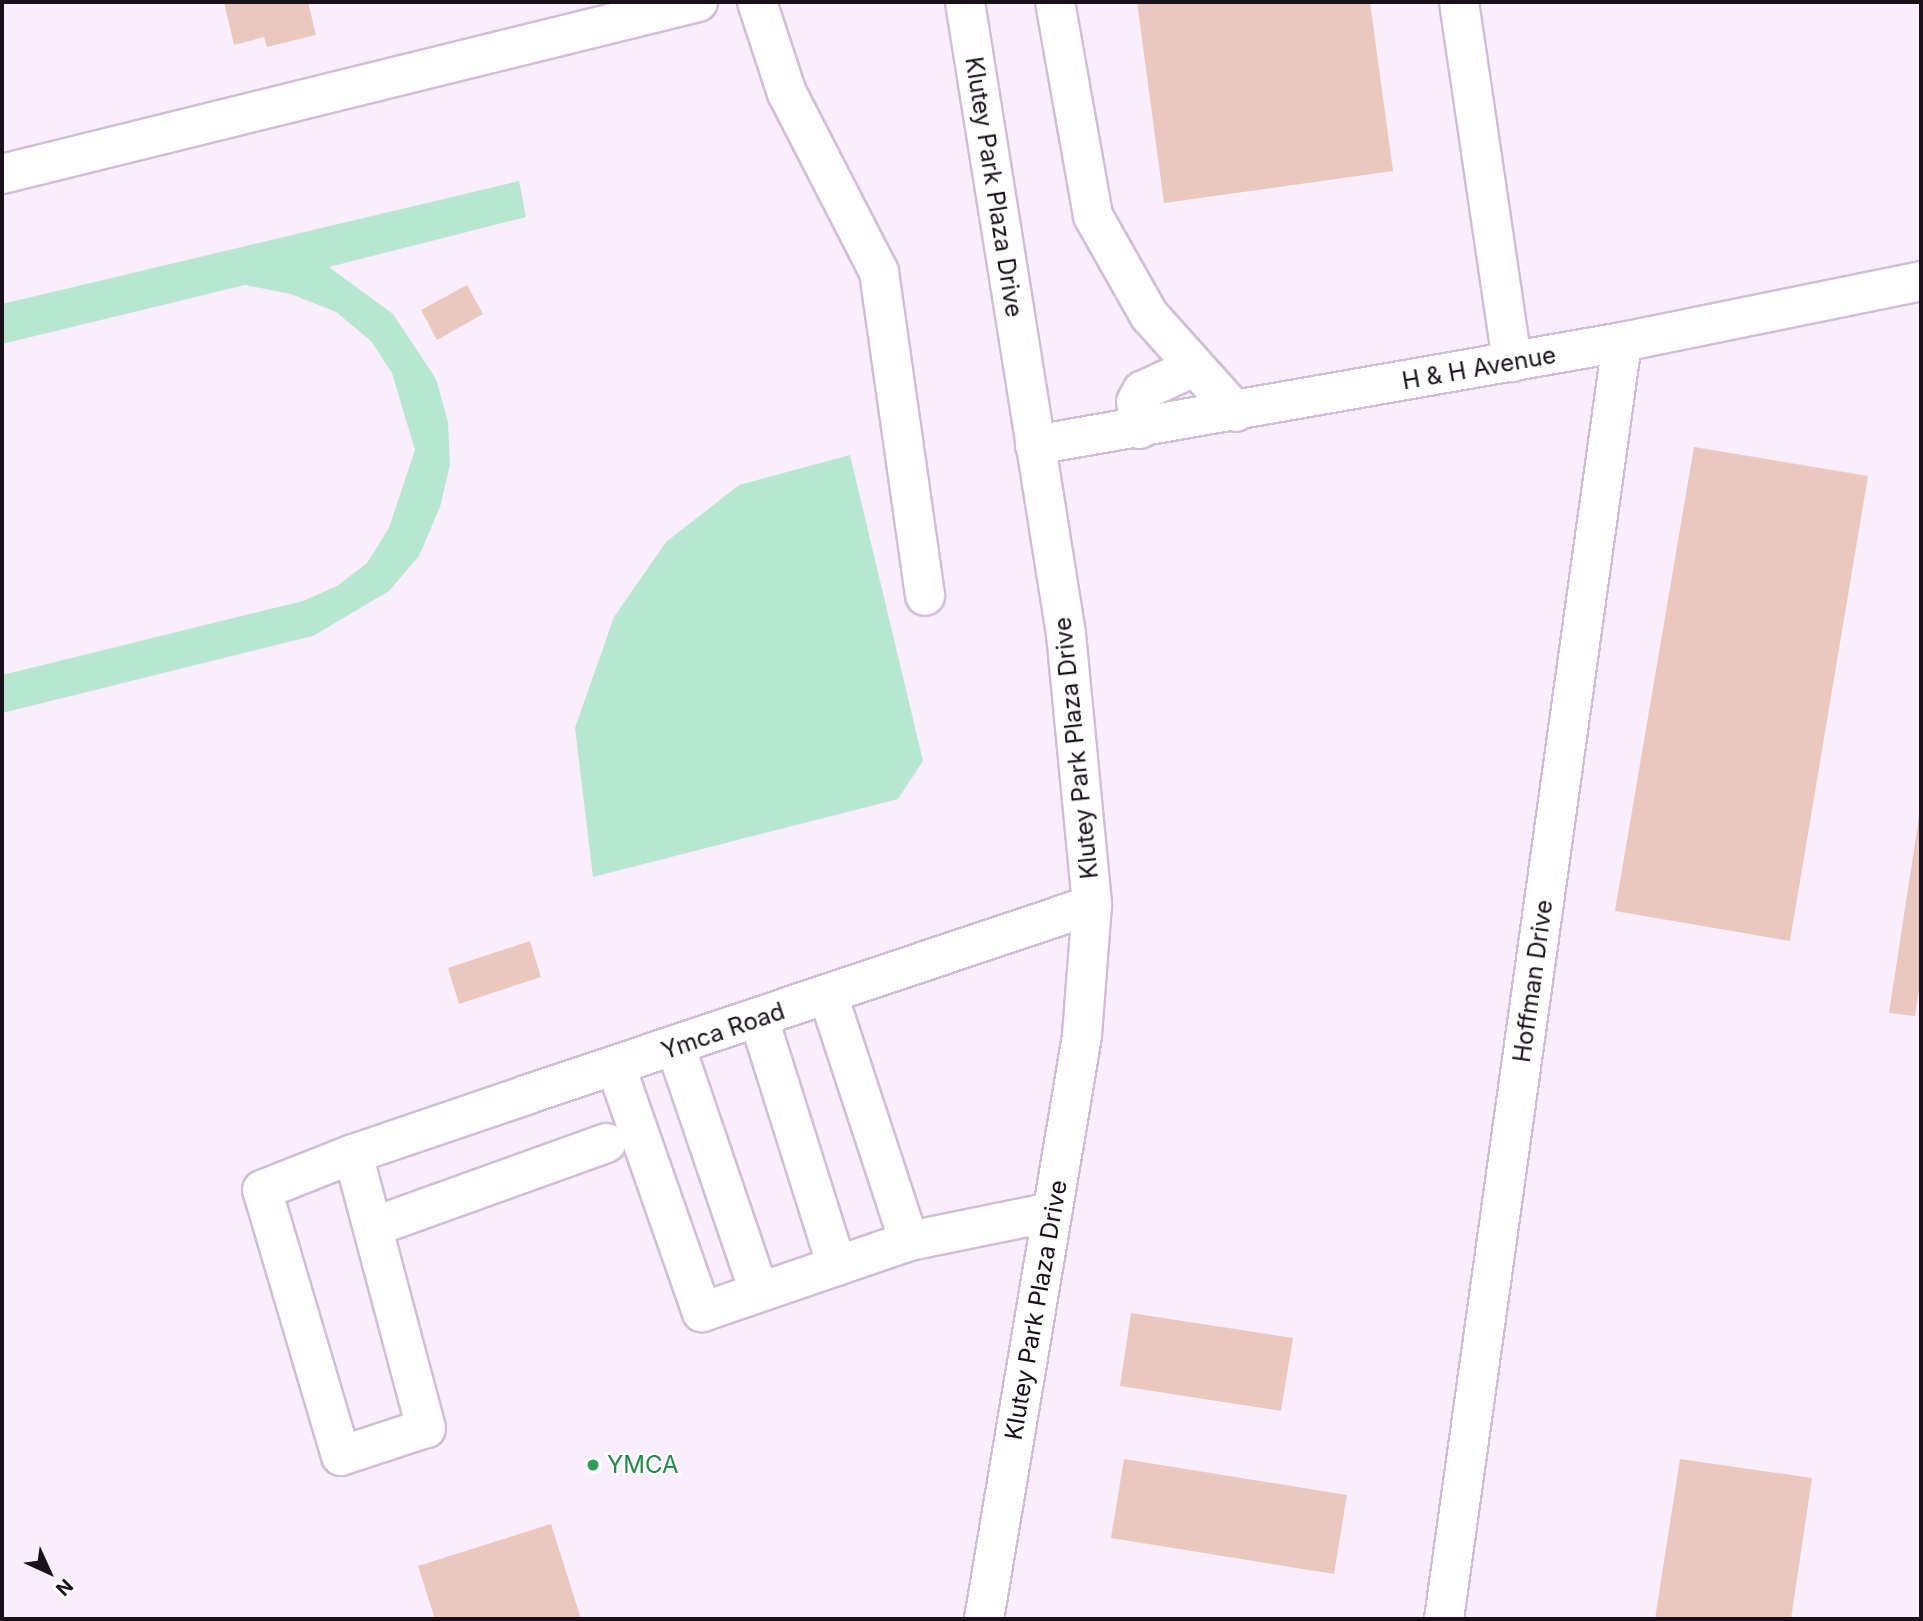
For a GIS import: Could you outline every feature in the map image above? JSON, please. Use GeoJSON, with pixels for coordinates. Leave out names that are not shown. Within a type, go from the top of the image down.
{"type":"FeatureCollection","features":[{"type":"Feature","properties":{"kind":"street"},"geometry":{"type":"LineString","coordinates":[[2,174],[698,2]]}},
{"type":"Feature","properties":{"kind":"street"},"geometry":{"type":"LineString","coordinates":[[757,2],[787,93],[879,272],[925,596]]}},
{"type":"Feature","properties":{"kind":"street","name":"Klutey Park Plaza Drive"},"geometry":{"type":"LineString","coordinates":[[965,2],[1084,773],[1092,905],[1082,1036],[985,1619]]}},
{"type":"Feature","properties":{"kind":"street"},"geometry":{"type":"LineString","coordinates":[[1055,2],[1093,216],[1149,315],[1236,412]]}},
{"type":"Feature","properties":{"kind":"street"},"geometry":{"type":"LineString","coordinates":[[1459,2],[1512,362]]}},
{"type":"Feature","properties":{"kind":"street","name":"H & H Avenue"},"geometry":{"type":"LineString","coordinates":[[1035,445],[1140,429],[1622,342],[1921,281]]}},
{"type":"Feature","properties":{"kind":"street","name":"Hoffman Drive"},"geometry":{"type":"LineString","coordinates":[[1444,1619],[1622,342]]}},
{"type":"Feature","properties":{"kind":"street"},"geometry":{"type":"LineString","coordinates":[[1140,429],[1136,401],[1142,391],[1152,381],[1194,367]]}},
{"type":"Feature","properties":{"kind":"street","name":"Ymca Road"},"geometry":{"type":"LineString","coordinates":[[354,1154],[426,1428],[341,1456],[262,1190],[354,1154],[676,1048],[1092,905]]}},
{"type":"Feature","properties":{"kind":"street"},"geometry":{"type":"LineString","coordinates":[[828,995],[909,1241]]}},
{"type":"Feature","properties":{"kind":"street"},"geometry":{"type":"LineString","coordinates":[[760,1019],[837,1266]]}},
{"type":"Feature","properties":{"kind":"street"},"geometry":{"type":"LineString","coordinates":[[676,1048],[758,1292]]}},
{"type":"Feature","properties":{"kind":"street"},"geometry":{"type":"LineString","coordinates":[[616,1067],[702,1312],[909,1241],[1052,1212]]}},
{"type":"Feature","properties":{"kind":"street"},"geometry":{"type":"LineString","coordinates":[[373,1227],[606,1143]]}},
{"type":"Feature","properties":{"kind":"green space"},"geometry":{"type":"Polygon","coordinates":[[[519,181],[526,217],[329,267],[393,314],[436,379],[448,422],[450,465],[440,507],[419,556],[389,591],[313,636],[2,713],[2,675],[303,601],[337,586],[367,563],[389,528],[415,450],[392,373],[371,341],[336,312],[291,294],[245,285],[2,344],[2,304],[519,181]]]}},
{"type":"Feature","properties":{"kind":"green space"},"geometry":{"type":"Polygon","coordinates":[[[850,455],[923,761],[898,799],[593,877],[575,728],[614,617],[666,542],[739,485],[850,455]]]}},
{"type":"Feature","properties":{"kind":"building"},"geometry":{"type":"Polygon","coordinates":[[[224,2],[308,2],[316,35],[267,47],[264,37],[234,45],[224,2]]]}},
{"type":"Feature","properties":{"kind":"building"},"geometry":{"type":"Polygon","coordinates":[[[1137,2],[1370,2],[1393,171],[1164,203],[1137,2]]]}},
{"type":"Feature","properties":{"kind":"building"},"geometry":{"type":"Polygon","coordinates":[[[467,285],[483,314],[437,340],[421,310],[467,285]]]}},
{"type":"Feature","properties":{"kind":"building"},"geometry":{"type":"Polygon","coordinates":[[[1694,447],[1868,476],[1790,941],[1615,911],[1694,447]]]}},
{"type":"Feature","properties":{"kind":"building"},"geometry":{"type":"Polygon","coordinates":[[[1920,810],[1921,976],[1915,1016],[1889,1013],[1920,810]]]}},
{"type":"Feature","properties":{"kind":"building"},"geometry":{"type":"Polygon","coordinates":[[[530,941],[541,977],[459,1004],[448,968],[530,941]]]}},
{"type":"Feature","properties":{"kind":"building"},"geometry":{"type":"Polygon","coordinates":[[[1131,1313],[1293,1338],[1281,1411],[1120,1386],[1131,1313]]]}},
{"type":"Feature","properties":{"kind":"building"},"geometry":{"type":"Polygon","coordinates":[[[1124,1459],[1347,1495],[1334,1574],[1111,1538],[1124,1459]]]}},
{"type":"Feature","properties":{"kind":"building"},"geometry":{"type":"Polygon","coordinates":[[[1680,1459],[1812,1478],[1791,1619],[1655,1619],[1680,1459]]]}},
{"type":"Feature","properties":{"kind":"building"},"geometry":{"type":"Polygon","coordinates":[[[551,1524],[581,1619],[435,1619],[418,1566],[551,1524]]]}},
{"type":"Feature","properties":{"kind":"place","name":"YMCA"},"geometry":{"type":"Point","coordinates":[593,1465]}}]}
